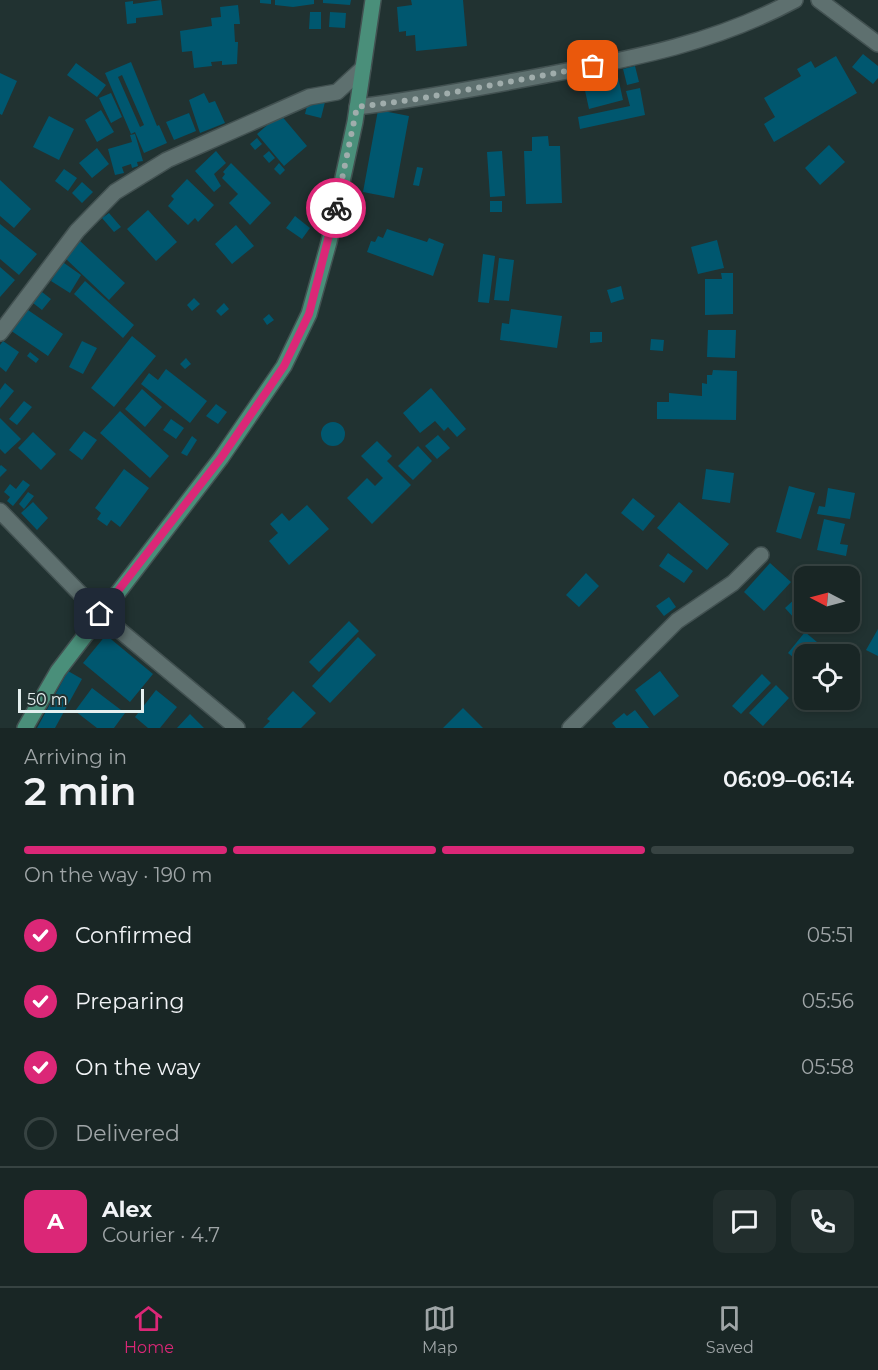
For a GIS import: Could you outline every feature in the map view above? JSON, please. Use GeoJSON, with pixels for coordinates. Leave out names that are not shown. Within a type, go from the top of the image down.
{"type":"FeatureCollection","features":[{"type":"Feature","properties":{"kind":"street"},"geometry":{"type":"LineString","coordinates":[[25,728],[58,671],[221,458],[284,366],[309,314],[329,242],[357,107],[373,0]]}},
{"type":"Feature","properties":{"kind":"street"},"geometry":{"type":"LineString","coordinates":[[357,107],[418,99],[662,52],[702,41],[768,15],[795,0]]}},
{"type":"Feature","properties":{"kind":"street"},"geometry":{"type":"LineString","coordinates":[[819,0],[878,44]]}},
{"type":"Feature","properties":{"kind":"street"},"geometry":{"type":"LineString","coordinates":[[0,333],[77,231],[115,192],[177,156],[309,97],[337,92],[363,68]]}},
{"type":"Feature","properties":{"kind":"street"},"geometry":{"type":"LineString","coordinates":[[0,511],[100,614],[237,728]]}},
{"type":"Feature","properties":{"kind":"street"},"geometry":{"type":"LineString","coordinates":[[570,728],[677,621],[733,583],[761,555]]}},
{"type":"Feature","properties":{"kind":"building"},"geometry":{"type":"Polygon","coordinates":[[[161,0],[163,15],[136,18],[136,23],[127,24],[125,2],[133,1],[133,4],[161,0]]]}},
{"type":"Feature","properties":{"kind":"building"},"geometry":{"type":"Polygon","coordinates":[[[260,0],[271,0],[271,4],[260,3],[260,0]]]}},
{"type":"Feature","properties":{"kind":"building"},"geometry":{"type":"Polygon","coordinates":[[[275,0],[314,0],[314,4],[293,7],[275,5],[275,0]]]}},
{"type":"Feature","properties":{"kind":"building"},"geometry":{"type":"Polygon","coordinates":[[[323,0],[351,0],[350,5],[323,3],[323,0]]]}},
{"type":"Feature","properties":{"kind":"building"},"geometry":{"type":"Polygon","coordinates":[[[411,0],[463,0],[467,46],[416,51],[415,35],[406,36],[406,31],[399,32],[397,7],[412,5],[411,0]]]}},
{"type":"Feature","properties":{"kind":"building"},"geometry":{"type":"Polygon","coordinates":[[[238,5],[240,24],[234,24],[235,42],[238,42],[237,64],[222,65],[222,61],[211,62],[212,66],[194,68],[192,51],[182,52],[180,31],[212,26],[211,18],[221,17],[220,7],[238,5]]]}},
{"type":"Feature","properties":{"kind":"building"},"geometry":{"type":"Polygon","coordinates":[[[310,12],[321,12],[321,29],[309,29],[310,12]]]}},
{"type":"Feature","properties":{"kind":"building"},"geometry":{"type":"Polygon","coordinates":[[[330,12],[346,13],[345,28],[329,27],[330,12]]]}},
{"type":"Feature","properties":{"kind":"building"},"geometry":{"type":"Polygon","coordinates":[[[863,54],[878,66],[878,78],[873,84],[852,67],[863,54]]]}},
{"type":"Feature","properties":{"kind":"building"},"geometry":{"type":"Polygon","coordinates":[[[836,56],[857,93],[774,142],[764,124],[775,117],[764,98],[801,76],[797,69],[811,61],[815,68],[836,56]]]}},
{"type":"Feature","properties":{"kind":"building"},"geometry":{"type":"Polygon","coordinates":[[[131,62],[157,126],[159,125],[167,143],[144,153],[135,132],[131,134],[105,73],[131,62]],[[122,75],[118,77],[140,127],[144,125],[122,75]]]}},
{"type":"Feature","properties":{"kind":"building"},"geometry":{"type":"Polygon","coordinates":[[[76,63],[106,85],[97,97],[67,75],[76,63]]]}},
{"type":"Feature","properties":{"kind":"building"},"geometry":{"type":"Polygon","coordinates":[[[635,66],[639,82],[627,85],[623,69],[635,66]]]}},
{"type":"Feature","properties":{"kind":"building"},"geometry":{"type":"Polygon","coordinates":[[[0,73],[17,81],[2,115],[0,114],[0,73]]]}},
{"type":"Feature","properties":{"kind":"building"},"geometry":{"type":"Polygon","coordinates":[[[618,77],[623,100],[589,109],[584,86],[618,77]]]}},
{"type":"Feature","properties":{"kind":"building"},"geometry":{"type":"Polygon","coordinates":[[[640,88],[645,115],[580,129],[578,117],[630,106],[626,91],[640,88]]]}},
{"type":"Feature","properties":{"kind":"building"},"geometry":{"type":"Polygon","coordinates":[[[111,93],[122,117],[111,123],[99,98],[111,93]]]}},
{"type":"Feature","properties":{"kind":"building"},"geometry":{"type":"Polygon","coordinates":[[[204,93],[209,103],[215,101],[225,123],[200,133],[189,100],[204,93]]]}},
{"type":"Feature","properties":{"kind":"building"},"geometry":{"type":"Polygon","coordinates":[[[309,98],[325,102],[321,118],[305,114],[309,98]]]}},
{"type":"Feature","properties":{"kind":"building"},"geometry":{"type":"Polygon","coordinates":[[[101,110],[114,132],[97,142],[85,120],[101,110]]]}},
{"type":"Feature","properties":{"kind":"building"},"geometry":{"type":"Polygon","coordinates":[[[378,110],[409,116],[394,198],[363,192],[378,110]]]}},
{"type":"Feature","properties":{"kind":"building"},"geometry":{"type":"Polygon","coordinates":[[[189,113],[196,131],[174,140],[166,122],[189,113]]]}},
{"type":"Feature","properties":{"kind":"building"},"geometry":{"type":"Polygon","coordinates":[[[280,114],[307,146],[284,166],[257,134],[280,114]]]}},
{"type":"Feature","properties":{"kind":"building"},"geometry":{"type":"Polygon","coordinates":[[[49,116],[74,129],[59,160],[33,147],[49,116]]]}},
{"type":"Feature","properties":{"kind":"building"},"geometry":{"type":"Polygon","coordinates":[[[135,134],[143,161],[137,162],[138,166],[132,168],[131,164],[122,167],[124,173],[115,175],[108,149],[132,142],[130,135],[135,134]]]}},
{"type":"Feature","properties":{"kind":"building"},"geometry":{"type":"Polygon","coordinates":[[[548,136],[549,146],[560,146],[562,203],[526,204],[524,151],[532,151],[532,137],[548,136]]]}},
{"type":"Feature","properties":{"kind":"building"},"geometry":{"type":"Polygon","coordinates":[[[257,138],[262,144],[255,150],[250,144],[257,138]]]}},
{"type":"Feature","properties":{"kind":"building"},"geometry":{"type":"Polygon","coordinates":[[[829,145],[845,162],[820,185],[805,168],[829,145]]]}},
{"type":"Feature","properties":{"kind":"building"},"geometry":{"type":"Polygon","coordinates":[[[97,148],[109,164],[92,178],[79,163],[97,148]]]}},
{"type":"Feature","properties":{"kind":"building"},"geometry":{"type":"Polygon","coordinates":[[[216,151],[226,163],[214,174],[221,186],[214,192],[195,171],[216,151]]]}},
{"type":"Feature","properties":{"kind":"building"},"geometry":{"type":"Polygon","coordinates":[[[269,151],[275,158],[269,163],[263,156],[269,151]]]}},
{"type":"Feature","properties":{"kind":"building"},"geometry":{"type":"Polygon","coordinates":[[[502,151],[505,196],[490,197],[487,152],[502,151]]]}},
{"type":"Feature","properties":{"kind":"building"},"geometry":{"type":"Polygon","coordinates":[[[231,163],[271,203],[250,225],[229,203],[238,194],[222,178],[225,174],[223,172],[231,163]]]}},
{"type":"Feature","properties":{"kind":"building"},"geometry":{"type":"Polygon","coordinates":[[[279,163],[285,170],[280,175],[274,169],[279,163]]]}},
{"type":"Feature","properties":{"kind":"building"},"geometry":{"type":"Polygon","coordinates":[[[417,167],[423,168],[419,186],[413,185],[417,167]]]}},
{"type":"Feature","properties":{"kind":"building"},"geometry":{"type":"Polygon","coordinates":[[[64,169],[77,178],[68,191],[55,181],[64,169]]]}},
{"type":"Feature","properties":{"kind":"building"},"geometry":{"type":"Polygon","coordinates":[[[187,179],[214,205],[198,222],[195,218],[188,225],[168,206],[174,199],[171,196],[187,179]]]}},
{"type":"Feature","properties":{"kind":"building"},"geometry":{"type":"Polygon","coordinates":[[[0,180],[31,209],[14,228],[0,216],[0,180]]]}},
{"type":"Feature","properties":{"kind":"building"},"geometry":{"type":"Polygon","coordinates":[[[82,182],[93,192],[82,203],[72,193],[82,182]]]}},
{"type":"Feature","properties":{"kind":"building"},"geometry":{"type":"Polygon","coordinates":[[[350,201],[364,205],[360,219],[347,215],[350,201]]]}},
{"type":"Feature","properties":{"kind":"building"},"geometry":{"type":"Polygon","coordinates":[[[490,201],[502,201],[502,212],[490,212],[490,201]]]}},
{"type":"Feature","properties":{"kind":"building"},"geometry":{"type":"Polygon","coordinates":[[[148,210],[177,242],[156,261],[127,229],[148,210]]]}},
{"type":"Feature","properties":{"kind":"building"},"geometry":{"type":"Polygon","coordinates":[[[109,213],[121,227],[114,232],[102,218],[109,213]]]}},
{"type":"Feature","properties":{"kind":"building"},"geometry":{"type":"Polygon","coordinates":[[[295,216],[310,228],[302,239],[286,228],[295,216]]]}},
{"type":"Feature","properties":{"kind":"building"},"geometry":{"type":"Polygon","coordinates":[[[0,224],[37,254],[19,275],[0,259],[0,224]]]}},
{"type":"Feature","properties":{"kind":"building"},"geometry":{"type":"Polygon","coordinates":[[[236,225],[254,246],[232,264],[215,244],[236,225]]]}},
{"type":"Feature","properties":{"kind":"building"},"geometry":{"type":"Polygon","coordinates":[[[387,229],[427,242],[429,238],[444,244],[433,276],[367,252],[371,241],[375,242],[378,236],[383,238],[387,229]]]}},
{"type":"Feature","properties":{"kind":"building"},"geometry":{"type":"Polygon","coordinates":[[[717,240],[724,268],[698,274],[691,247],[717,240]]]}},
{"type":"Feature","properties":{"kind":"building"},"geometry":{"type":"Polygon","coordinates":[[[80,241],[125,283],[109,300],[65,258],[80,241]]]}},
{"type":"Feature","properties":{"kind":"building"},"geometry":{"type":"Polygon","coordinates":[[[483,254],[495,256],[489,303],[478,302],[483,254]]]}},
{"type":"Feature","properties":{"kind":"building"},"geometry":{"type":"Polygon","coordinates":[[[57,258],[81,275],[70,293],[51,281],[58,270],[52,266],[57,258]]]}},
{"type":"Feature","properties":{"kind":"building"},"geometry":{"type":"Polygon","coordinates":[[[499,258],[514,260],[509,301],[494,300],[499,258]]]}},
{"type":"Feature","properties":{"kind":"building"},"geometry":{"type":"Polygon","coordinates":[[[0,267],[15,280],[0,297],[0,267]]]}},
{"type":"Feature","properties":{"kind":"building"},"geometry":{"type":"Polygon","coordinates":[[[721,273],[733,273],[733,314],[705,315],[705,279],[722,279],[721,273]]]}},
{"type":"Feature","properties":{"kind":"building"},"geometry":{"type":"Polygon","coordinates":[[[85,281],[134,325],[123,338],[74,294],[85,281]]]}},
{"type":"Feature","properties":{"kind":"building"},"geometry":{"type":"Polygon","coordinates":[[[621,286],[624,299],[611,303],[607,290],[621,286]]]}},
{"type":"Feature","properties":{"kind":"building"},"geometry":{"type":"Polygon","coordinates":[[[42,292],[51,299],[42,310],[33,303],[42,292]]]}},
{"type":"Feature","properties":{"kind":"building"},"geometry":{"type":"Polygon","coordinates":[[[194,298],[200,304],[192,311],[187,305],[194,298]]]}},
{"type":"Feature","properties":{"kind":"building"},"geometry":{"type":"Polygon","coordinates":[[[224,303],[229,309],[221,316],[216,311],[224,303]]]}},
{"type":"Feature","properties":{"kind":"building"},"geometry":{"type":"Polygon","coordinates":[[[25,308],[63,334],[48,356],[10,330],[25,308]]]}},
{"type":"Feature","properties":{"kind":"building"},"geometry":{"type":"Polygon","coordinates":[[[511,309],[562,316],[557,348],[500,340],[502,323],[509,324],[511,309]]]}},
{"type":"Feature","properties":{"kind":"building"},"geometry":{"type":"Polygon","coordinates":[[[269,314],[274,320],[267,325],[263,319],[269,314]]]}},
{"type":"Feature","properties":{"kind":"building"},"geometry":{"type":"Polygon","coordinates":[[[708,330],[736,330],[735,358],[707,357],[708,330]]]}},
{"type":"Feature","properties":{"kind":"building"},"geometry":{"type":"Polygon","coordinates":[[[590,332],[602,332],[602,342],[590,343],[590,332]]]}},
{"type":"Feature","properties":{"kind":"building"},"geometry":{"type":"Polygon","coordinates":[[[132,336],[156,356],[114,407],[91,388],[132,336]]]}},
{"type":"Feature","properties":{"kind":"building"},"geometry":{"type":"Polygon","coordinates":[[[651,339],[664,340],[663,351],[650,350],[651,339]]]}},
{"type":"Feature","properties":{"kind":"building"},"geometry":{"type":"Polygon","coordinates":[[[3,341],[19,352],[6,372],[0,367],[0,345],[3,341]]]}},
{"type":"Feature","properties":{"kind":"building"},"geometry":{"type":"Polygon","coordinates":[[[82,341],[97,348],[83,374],[69,367],[82,341]]]}},
{"type":"Feature","properties":{"kind":"building"},"geometry":{"type":"Polygon","coordinates":[[[30,352],[39,359],[36,363],[27,356],[30,352]]]}},
{"type":"Feature","properties":{"kind":"building"},"geometry":{"type":"Polygon","coordinates":[[[186,358],[191,364],[185,369],[180,364],[186,358]]]}},
{"type":"Feature","properties":{"kind":"building"},"geometry":{"type":"Polygon","coordinates":[[[166,369],[207,401],[190,423],[141,384],[149,373],[158,380],[166,369]]]}},
{"type":"Feature","properties":{"kind":"building"},"geometry":{"type":"Polygon","coordinates":[[[713,370],[737,371],[736,420],[657,419],[657,402],[669,402],[669,393],[702,396],[702,383],[707,384],[707,375],[712,375],[713,370]]]}},
{"type":"Feature","properties":{"kind":"building"},"geometry":{"type":"Polygon","coordinates":[[[5,383],[14,391],[0,408],[0,390],[5,383]]]}},
{"type":"Feature","properties":{"kind":"building"},"geometry":{"type":"Polygon","coordinates":[[[431,388],[466,429],[457,437],[448,427],[444,431],[435,421],[420,433],[403,413],[431,388]]]}},
{"type":"Feature","properties":{"kind":"building"},"geometry":{"type":"Polygon","coordinates":[[[142,389],[162,407],[145,427],[125,409],[142,389]]]}},
{"type":"Feature","properties":{"kind":"building"},"geometry":{"type":"Polygon","coordinates":[[[24,401],[32,407],[17,425],[9,419],[24,401]]]}},
{"type":"Feature","properties":{"kind":"building"},"geometry":{"type":"Polygon","coordinates":[[[216,404],[227,412],[218,424],[206,416],[216,404]]]}},
{"type":"Feature","properties":{"kind":"building"},"geometry":{"type":"Polygon","coordinates":[[[120,411],[169,456],[150,478],[100,433],[120,411]]]}},
{"type":"Feature","properties":{"kind":"building"},"geometry":{"type":"Polygon","coordinates":[[[0,418],[21,439],[5,454],[0,449],[0,418]]]}},
{"type":"Feature","properties":{"kind":"building"},"geometry":{"type":"Polygon","coordinates":[[[171,419],[184,428],[176,439],[163,430],[171,419]]]}},
{"type":"Feature","properties":{"kind":"building"},"geometry":{"type":"Polygon","coordinates":[[[333,422],[338,423],[344,429],[344,439],[338,445],[333,446],[328,445],[322,439],[321,434],[322,429],[328,423],[333,422]]]}},
{"type":"Feature","properties":{"kind":"building"},"geometry":{"type":"Polygon","coordinates":[[[84,431],[97,440],[82,460],[69,450],[84,431]]]}},
{"type":"Feature","properties":{"kind":"building"},"geometry":{"type":"Polygon","coordinates":[[[33,432],[56,454],[41,470],[18,448],[33,432]]]}},
{"type":"Feature","properties":{"kind":"building"},"geometry":{"type":"Polygon","coordinates":[[[438,435],[450,448],[437,459],[425,446],[438,435]]]}},
{"type":"Feature","properties":{"kind":"building"},"geometry":{"type":"Polygon","coordinates":[[[192,436],[197,440],[187,456],[181,453],[192,436]]]}},
{"type":"Feature","properties":{"kind":"building"},"geometry":{"type":"Polygon","coordinates":[[[377,441],[392,456],[387,461],[411,485],[372,524],[347,498],[367,478],[375,486],[383,478],[361,456],[377,441]]]}},
{"type":"Feature","properties":{"kind":"building"},"geometry":{"type":"Polygon","coordinates":[[[418,446],[432,461],[413,480],[398,466],[418,446]]]}},
{"type":"Feature","properties":{"kind":"building"},"geometry":{"type":"Polygon","coordinates":[[[0,466],[7,470],[0,477],[0,466]]]}},
{"type":"Feature","properties":{"kind":"building"},"geometry":{"type":"Polygon","coordinates":[[[124,469],[149,488],[120,527],[111,520],[107,526],[97,519],[101,513],[95,508],[124,469]]]}},
{"type":"Feature","properties":{"kind":"building"},"geometry":{"type":"Polygon","coordinates":[[[706,469],[734,473],[730,503],[702,499],[706,469]]]}},
{"type":"Feature","properties":{"kind":"building"},"geometry":{"type":"Polygon","coordinates":[[[23,480],[30,485],[13,506],[7,501],[10,497],[4,492],[10,484],[16,489],[23,480]]]}},
{"type":"Feature","properties":{"kind":"building"},"geometry":{"type":"Polygon","coordinates":[[[789,486],[815,493],[801,539],[776,532],[789,486]]]}},
{"type":"Feature","properties":{"kind":"building"},"geometry":{"type":"Polygon","coordinates":[[[828,488],[855,493],[850,519],[817,514],[819,506],[825,507],[828,488]]]}},
{"type":"Feature","properties":{"kind":"building"},"geometry":{"type":"Polygon","coordinates":[[[28,492],[34,496],[24,509],[19,504],[28,492]]]}},
{"type":"Feature","properties":{"kind":"building"},"geometry":{"type":"Polygon","coordinates":[[[633,498],[655,516],[643,531],[621,513],[633,498]]]}},
{"type":"Feature","properties":{"kind":"building"},"geometry":{"type":"Polygon","coordinates":[[[33,502],[48,518],[37,530],[21,513],[33,502]]]}},
{"type":"Feature","properties":{"kind":"building"},"geometry":{"type":"Polygon","coordinates":[[[679,502],[729,544],[707,570],[657,528],[679,502]]]}},
{"type":"Feature","properties":{"kind":"building"},"geometry":{"type":"Polygon","coordinates":[[[307,505],[329,529],[289,565],[269,541],[278,533],[270,524],[282,513],[289,521],[307,505]]]}},
{"type":"Feature","properties":{"kind":"building"},"geometry":{"type":"Polygon","coordinates":[[[824,519],[845,524],[840,544],[848,545],[846,556],[817,550],[824,519]]]}},
{"type":"Feature","properties":{"kind":"building"},"geometry":{"type":"Polygon","coordinates":[[[668,553],[693,571],[684,583],[659,566],[668,553]]]}},
{"type":"Feature","properties":{"kind":"building"},"geometry":{"type":"Polygon","coordinates":[[[770,563],[791,582],[764,611],[744,592],[770,563]]]}},
{"type":"Feature","properties":{"kind":"building"},"geometry":{"type":"Polygon","coordinates":[[[586,573],[599,586],[579,607],[566,595],[586,573]]]}},
{"type":"Feature","properties":{"kind":"building"},"geometry":{"type":"Polygon","coordinates":[[[669,597],[676,607],[664,616],[656,606],[669,597]]]}},
{"type":"Feature","properties":{"kind":"building"},"geometry":{"type":"Polygon","coordinates":[[[794,600],[794,618],[785,608],[794,600]]]}},
{"type":"Feature","properties":{"kind":"building"},"geometry":{"type":"Polygon","coordinates":[[[349,621],[359,631],[319,672],[309,662],[349,621]]]}},
{"type":"Feature","properties":{"kind":"building"},"geometry":{"type":"Polygon","coordinates":[[[878,629],[878,656],[866,650],[878,629]]]}},
{"type":"Feature","properties":{"kind":"building"},"geometry":{"type":"Polygon","coordinates":[[[805,632],[819,644],[795,644],[805,632]]]}},
{"type":"Feature","properties":{"kind":"building"},"geometry":{"type":"Polygon","coordinates":[[[106,635],[153,674],[130,702],[83,663],[106,635]]]}},
{"type":"Feature","properties":{"kind":"building"},"geometry":{"type":"Polygon","coordinates":[[[358,637],[376,655],[330,703],[312,686],[358,637]]]}},
{"type":"Feature","properties":{"kind":"building"},"geometry":{"type":"Polygon","coordinates":[[[794,646],[794,658],[788,653],[794,646]]]}},
{"type":"Feature","properties":{"kind":"building"},"geometry":{"type":"Polygon","coordinates":[[[68,671],[82,679],[55,728],[37,728],[68,671]]]}},
{"type":"Feature","properties":{"kind":"building"},"geometry":{"type":"Polygon","coordinates":[[[660,671],[679,696],[654,716],[635,690],[660,671]]]}},
{"type":"Feature","properties":{"kind":"building"},"geometry":{"type":"Polygon","coordinates":[[[762,674],[771,683],[741,714],[732,706],[762,674]]]}},
{"type":"Feature","properties":{"kind":"building"},"geometry":{"type":"Polygon","coordinates":[[[776,685],[789,698],[763,726],[749,713],[776,685]]]}},
{"type":"Feature","properties":{"kind":"building"},"geometry":{"type":"Polygon","coordinates":[[[92,688],[125,713],[114,728],[97,728],[75,711],[92,688]]]}},
{"type":"Feature","properties":{"kind":"building"},"geometry":{"type":"Polygon","coordinates":[[[156,690],[177,707],[160,728],[148,728],[135,717],[156,690]]]}},
{"type":"Feature","properties":{"kind":"building"},"geometry":{"type":"Polygon","coordinates":[[[293,691],[316,713],[301,728],[263,728],[270,721],[267,719],[293,691]]]}},
{"type":"Feature","properties":{"kind":"building"},"geometry":{"type":"Polygon","coordinates":[[[463,708],[483,728],[443,728],[463,708]]]}},
{"type":"Feature","properties":{"kind":"building"},"geometry":{"type":"Polygon","coordinates":[[[635,710],[649,728],[616,728],[612,723],[624,713],[627,716],[635,710]]]}},
{"type":"Feature","properties":{"kind":"building"},"geometry":{"type":"Polygon","coordinates":[[[190,714],[204,728],[177,728],[190,714]]]}},
{"type":"Feature","properties":{"kind":"way so far"},"geometry":{"type":"LineString","coordinates":[[336,208],[357,107],[418,99],[593,66]]}},
{"type":"Feature","properties":{"kind":"route"},"geometry":{"type":"LineString","coordinates":[[100,614],[221,458],[284,366],[309,314],[336,208]]}}]}
